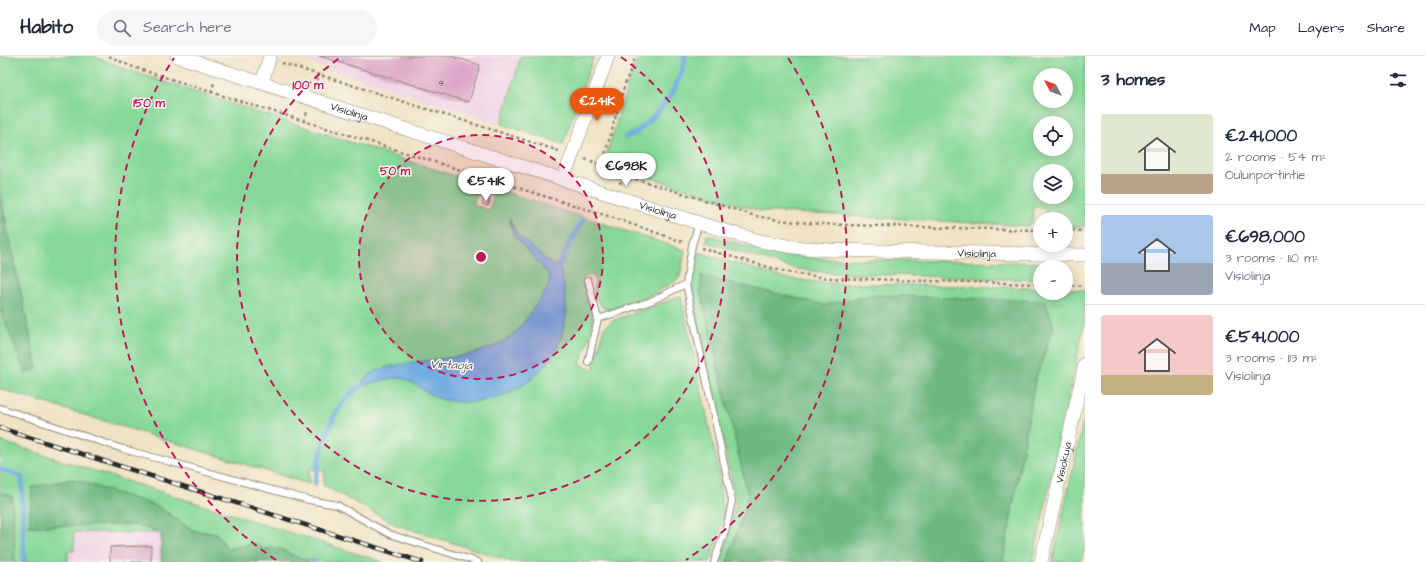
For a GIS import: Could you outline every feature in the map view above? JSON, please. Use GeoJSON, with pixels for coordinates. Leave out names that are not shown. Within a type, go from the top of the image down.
{"type":"FeatureCollection","features":[{"type":"Feature","properties":{"kind":"street","name":"Visiolinja"},"geometry":{"type":"LineString","coordinates":[[177,56],[563,180],[760,241],[793,247],[830,250],[1085,256]]}},
{"type":"Feature","properties":{"kind":"street"},"geometry":{"type":"LineString","coordinates":[[563,180],[608,56]]}},
{"type":"Feature","properties":{"kind":"street"},"geometry":{"type":"LineString","coordinates":[[262,83],[270,58]]}},
{"type":"Feature","properties":{"kind":"street","name":"Visiokuja"},"geometry":{"type":"LineString","coordinates":[[1041,562],[1085,364]]}},
{"type":"Feature","properties":{"kind":"lane"},"geometry":{"type":"LineString","coordinates":[[699,223],[692,245],[686,284],[732,501],[727,525],[714,562]]}},
{"type":"Feature","properties":{"kind":"lane"},"geometry":{"type":"LineString","coordinates":[[588,280],[598,319],[588,362]]}},
{"type":"Feature","properties":{"kind":"lane"},"geometry":{"type":"LineString","coordinates":[[598,319],[651,301],[686,284]]}},
{"type":"Feature","properties":{"kind":"lane"},"geometry":{"type":"LineString","coordinates":[[0,408],[123,449],[309,500],[337,505],[389,534],[478,562]]}},
{"type":"Feature","properties":{"kind":"path"},"geometry":{"type":"LineString","coordinates":[[602,164],[625,84],[636,56]]}},
{"type":"Feature","properties":{"kind":"path"},"geometry":{"type":"LineString","coordinates":[[270,58],[602,164],[623,175],[756,216],[799,224],[1033,230]]}},
{"type":"Feature","properties":{"kind":"path"},"geometry":{"type":"LineString","coordinates":[[1073,230],[1085,230]]}},
{"type":"Feature","properties":{"kind":"path"},"geometry":{"type":"LineString","coordinates":[[1073,285],[1085,286]]}},
{"type":"Feature","properties":{"kind":"shaded area"},"geometry":{"type":"Polygon","coordinates":[[[290,56],[521,56],[501,124],[290,56]]]}},
{"type":"Feature","properties":{"kind":"shaded area"},"geometry":{"type":"Polygon","coordinates":[[[39,526],[161,533],[161,562],[47,562],[39,526]]]}},
{"type":"Feature","properties":{"kind":"green space"},"geometry":{"type":"Polygon","coordinates":[[[0,56],[94,56],[128,70],[480,184],[473,205],[489,210],[494,195],[488,193],[489,187],[685,250],[680,277],[674,282],[647,297],[609,310],[602,307],[596,297],[594,275],[583,277],[593,318],[591,334],[580,364],[593,370],[604,328],[611,321],[681,296],[717,463],[721,497],[723,523],[710,562],[513,562],[397,525],[323,485],[325,471],[309,469],[309,484],[0,389],[0,308],[25,372],[37,368],[0,195],[0,56]]]}},
{"type":"Feature","properties":{"kind":"green space"},"geometry":{"type":"Polygon","coordinates":[[[521,56],[594,56],[563,144],[501,124],[521,56]]]}},
{"type":"Feature","properties":{"kind":"green space"},"geometry":{"type":"Polygon","coordinates":[[[639,56],[1085,56],[1085,227],[1073,226],[1073,212],[1045,212],[1045,207],[1033,208],[1032,222],[1028,226],[760,211],[615,167],[607,160],[607,153],[628,85],[639,56]]]}},
{"type":"Feature","properties":{"kind":"green space"},"geometry":{"type":"Polygon","coordinates":[[[0,195],[37,369],[25,373],[0,308],[0,195]]]}},
{"type":"Feature","properties":{"kind":"green space"},"geometry":{"type":"Polygon","coordinates":[[[707,235],[758,249],[791,256],[830,259],[1033,262],[1033,280],[829,273],[791,268],[706,242],[707,235]]]}},
{"type":"Feature","properties":{"kind":"green space"},"geometry":{"type":"Polygon","coordinates":[[[698,252],[784,278],[825,283],[1033,288],[1033,300],[1073,300],[1073,289],[1085,290],[1085,321],[1033,562],[1003,562],[1035,380],[1054,326],[872,295],[825,305],[702,277],[701,293],[748,495],[745,509],[727,562],[720,562],[726,547],[736,502],[691,287],[692,270],[698,252]]]}},
{"type":"Feature","properties":{"kind":"green space"},"geometry":{"type":"Polygon","coordinates":[[[701,276],[825,305],[872,295],[1045,301],[1054,326],[1035,380],[1003,562],[727,562],[745,509],[748,495],[701,293],[701,276]]]}},
{"type":"Feature","properties":{"kind":"green space"},"geometry":{"type":"Polygon","coordinates":[[[1085,414],[1085,549],[1080,562],[1052,562],[1085,414]]]}},
{"type":"Feature","properties":{"kind":"green space"},"geometry":{"type":"Polygon","coordinates":[[[0,441],[383,562],[312,562],[294,556],[278,548],[264,549],[254,544],[228,549],[216,533],[194,531],[157,506],[29,526],[136,525],[161,533],[74,532],[74,551],[68,551],[68,562],[15,562],[12,496],[0,493],[0,441]]]}},
{"type":"Feature","properties":{"kind":"green space"},"geometry":{"type":"Polygon","coordinates":[[[73,479],[157,506],[194,531],[216,533],[228,549],[254,543],[264,549],[278,548],[294,556],[312,562],[161,562],[161,533],[136,525],[29,526],[32,487],[73,479]]]}},
{"type":"Feature","properties":{"kind":"green space"},"geometry":{"type":"Polygon","coordinates":[[[0,493],[12,496],[15,562],[0,562],[0,493]]]}},
{"type":"Feature","properties":{"kind":"water"},"geometry":{"type":"Polygon","coordinates":[[[509,217],[516,233],[552,265],[559,264],[565,296],[566,319],[558,345],[550,360],[539,372],[513,391],[481,401],[459,402],[441,399],[411,382],[400,378],[358,387],[370,375],[378,370],[387,367],[479,352],[505,341],[519,329],[545,292],[549,275],[513,234],[509,217]]]}},
{"type":"Feature","properties":{"kind":"building"},"geometry":{"type":"Polygon","coordinates":[[[319,56],[451,56],[480,65],[469,102],[319,56]]]}},
{"type":"Feature","properties":{"kind":"building"},"geometry":{"type":"Polygon","coordinates":[[[485,197],[490,199],[488,206],[482,204],[485,197]]]}},
{"type":"Feature","properties":{"kind":"building"},"geometry":{"type":"Polygon","coordinates":[[[151,546],[151,562],[110,562],[110,547],[151,546]]]}},
{"type":"Feature","properties":{"kind":"waterway","name":"Virtaoja"},"geometry":{"type":"LineString","coordinates":[[626,137],[637,132],[655,115],[671,95],[682,72],[685,56]]}},
{"type":"Feature","properties":{"kind":"waterway","name":"Virtaoja"},"geometry":{"type":"LineString","coordinates":[[559,270],[559,264],[583,219]]}},
{"type":"Feature","properties":{"kind":"waterway","name":"Virtaoja"},"geometry":{"type":"LineString","coordinates":[[315,484],[324,443],[335,414],[347,397],[364,384]]}},
{"type":"Feature","properties":{"kind":"waterway"},"geometry":{"type":"LineString","coordinates":[[0,469],[22,477],[24,562]]}},
{"type":"Feature","properties":{"kind":"railway"},"geometry":{"type":"LineString","coordinates":[[0,428],[422,562]]}}]}
